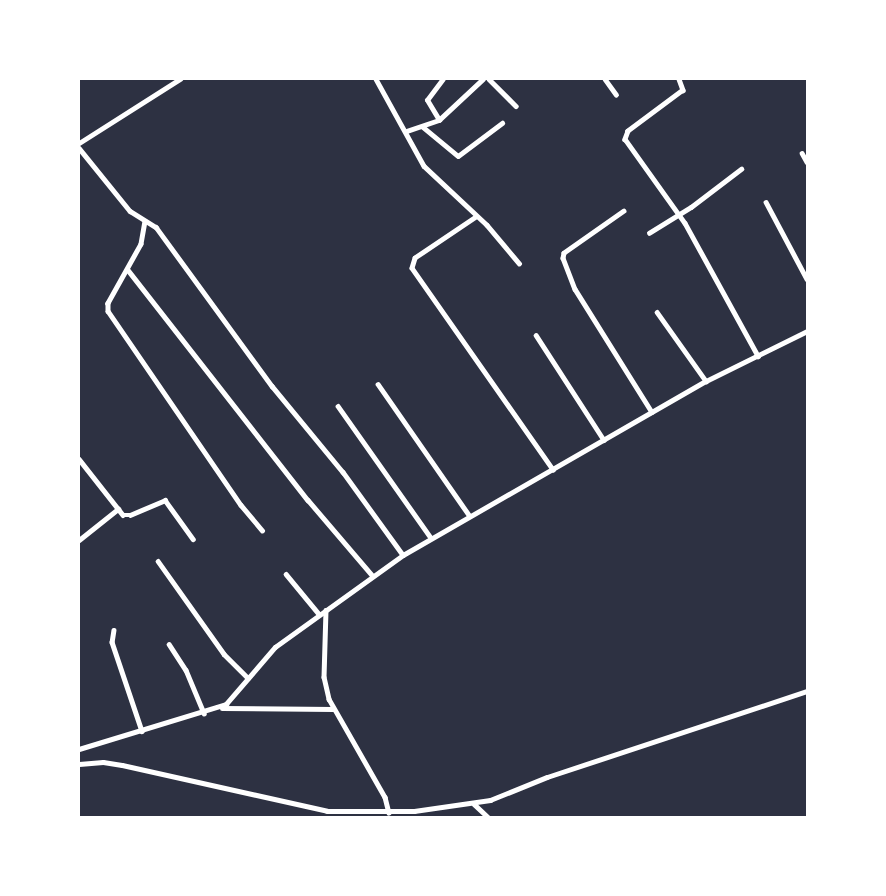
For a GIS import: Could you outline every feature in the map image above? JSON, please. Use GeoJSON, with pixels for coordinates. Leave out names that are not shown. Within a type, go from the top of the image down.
{"type":"FeatureCollection","features":[{"type":"Feature","properties":{"kind":"street"},"geometry":{"type":"LineString","coordinates":[[79,143],[180,79]]}},
{"type":"Feature","properties":{"kind":"street"},"geometry":{"type":"LineString","coordinates":[[377,79],[408,131],[424,166],[496,234],[519,263]]}},
{"type":"Feature","properties":{"kind":"street"},"geometry":{"type":"LineString","coordinates":[[439,120],[427,100],[443,79]]}},
{"type":"Feature","properties":{"kind":"street"},"geometry":{"type":"LineString","coordinates":[[408,131],[439,120],[483,79]]}},
{"type":"Feature","properties":{"kind":"street"},"geometry":{"type":"LineString","coordinates":[[489,79],[516,106]]}},
{"type":"Feature","properties":{"kind":"street"},"geometry":{"type":"LineString","coordinates":[[605,79],[616,94]]}},
{"type":"Feature","properties":{"kind":"street"},"geometry":{"type":"LineString","coordinates":[[679,79],[683,90],[625,135],[630,148],[680,215],[758,356]]}},
{"type":"Feature","properties":{"kind":"street"},"geometry":{"type":"LineString","coordinates":[[423,127],[458,156],[502,123]]}},
{"type":"Feature","properties":{"kind":"street"},"geometry":{"type":"LineString","coordinates":[[79,148],[130,211],[156,226],[272,386],[343,472],[403,555]]}},
{"type":"Feature","properties":{"kind":"street"},"geometry":{"type":"LineString","coordinates":[[802,153],[807,162]]}},
{"type":"Feature","properties":{"kind":"street"},"geometry":{"type":"LineString","coordinates":[[649,232],[680,215],[741,169]]}},
{"type":"Feature","properties":{"kind":"street"},"geometry":{"type":"LineString","coordinates":[[766,202],[807,279]]}},
{"type":"Feature","properties":{"kind":"street"},"geometry":{"type":"LineString","coordinates":[[624,211],[564,252],[563,258],[575,289],[652,412]]}},
{"type":"Feature","properties":{"kind":"street"},"geometry":{"type":"LineString","coordinates":[[476,217],[415,258],[412,268],[553,470]]}},
{"type":"Feature","properties":{"kind":"street"},"geometry":{"type":"LineString","coordinates":[[145,221],[140,244],[128,270],[108,303],[108,311],[241,505],[262,530]]}},
{"type":"Feature","properties":{"kind":"street"},"geometry":{"type":"LineString","coordinates":[[128,270],[301,492],[372,575]]}},
{"type":"Feature","properties":{"kind":"street"},"geometry":{"type":"LineString","coordinates":[[657,312],[706,381]]}},
{"type":"Feature","properties":{"kind":"street"},"geometry":{"type":"LineString","coordinates":[[79,747],[219,708],[231,700],[275,647],[372,575],[403,555],[706,381],[807,331]]}},
{"type":"Feature","properties":{"kind":"street"},"geometry":{"type":"LineString","coordinates":[[536,335],[604,440]]}},
{"type":"Feature","properties":{"kind":"street"},"geometry":{"type":"LineString","coordinates":[[378,384],[469,516]]}},
{"type":"Feature","properties":{"kind":"street"},"geometry":{"type":"LineString","coordinates":[[338,406],[431,538]]}},
{"type":"Feature","properties":{"kind":"street"},"geometry":{"type":"LineString","coordinates":[[79,459],[118,509],[126,516],[165,500],[193,539]]}},
{"type":"Feature","properties":{"kind":"street"},"geometry":{"type":"LineString","coordinates":[[79,540],[118,509]]}},
{"type":"Feature","properties":{"kind":"street"},"geometry":{"type":"LineString","coordinates":[[158,561],[224,654],[248,678]]}},
{"type":"Feature","properties":{"kind":"street"},"geometry":{"type":"LineString","coordinates":[[286,574],[320,614]]}},
{"type":"Feature","properties":{"kind":"street"},"geometry":{"type":"LineString","coordinates":[[326,610],[324,677],[333,709],[378,784],[389,813]]}},
{"type":"Feature","properties":{"kind":"street"},"geometry":{"type":"LineString","coordinates":[[114,630],[112,642],[142,731]]}},
{"type":"Feature","properties":{"kind":"street"},"geometry":{"type":"LineString","coordinates":[[169,644],[186,670],[204,713]]}},
{"type":"Feature","properties":{"kind":"street"},"geometry":{"type":"LineString","coordinates":[[79,764],[103,762],[122,765],[308,808],[389,813],[474,804],[546,777],[807,691]]}},
{"type":"Feature","properties":{"kind":"street"},"geometry":{"type":"LineString","coordinates":[[219,708],[333,709]]}},
{"type":"Feature","properties":{"kind":"street"},"geometry":{"type":"LineString","coordinates":[[474,804],[488,817]]}}]}
